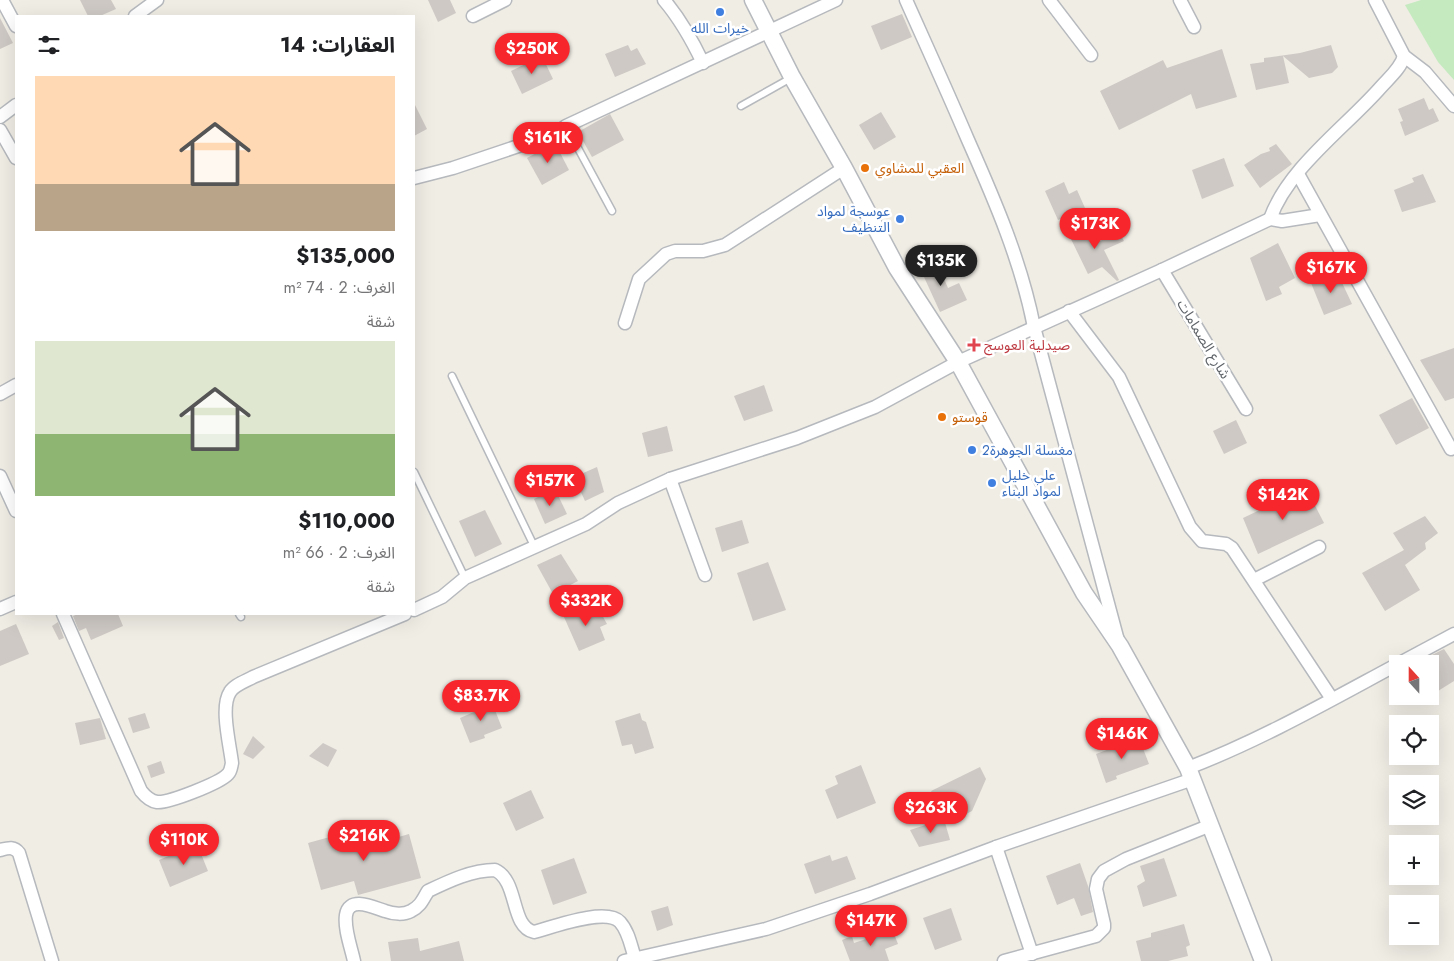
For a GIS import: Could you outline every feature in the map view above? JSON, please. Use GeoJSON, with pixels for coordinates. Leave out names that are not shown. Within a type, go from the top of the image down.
{"type":"FeatureCollection","features":[{"type":"Feature","properties":{"kind":"street"},"geometry":{"type":"LineString","coordinates":[[2,0],[15,24]]}},
{"type":"Feature","properties":{"kind":"street"},"geometry":{"type":"LineString","coordinates":[[136,15],[157,0]]}},
{"type":"Feature","properties":{"kind":"street"},"geometry":{"type":"LineString","coordinates":[[473,16],[505,0]]}},
{"type":"Feature","properties":{"kind":"street"},"geometry":{"type":"LineString","coordinates":[[664,0],[678,17],[692,40],[702,63]]}},
{"type":"Feature","properties":{"kind":"street"},"geometry":{"type":"LineString","coordinates":[[752,0],[792,77],[844,168],[896,268],[958,362],[1084,593],[1120,646],[1191,773],[1263,961]]}},
{"type":"Feature","properties":{"kind":"street"},"geometry":{"type":"LineString","coordinates":[[415,178],[470,162],[557,132],[566,126],[836,0]]}},
{"type":"Feature","properties":{"kind":"street"},"geometry":{"type":"LineString","coordinates":[[906,0],[993,196],[1013,249],[1028,295],[1034,326],[1120,646]]}},
{"type":"Feature","properties":{"kind":"street"},"geometry":{"type":"LineString","coordinates":[[1049,0],[1091,55]]}},
{"type":"Feature","properties":{"kind":"street"},"geometry":{"type":"LineString","coordinates":[[1180,0],[1194,27]]}},
{"type":"Feature","properties":{"kind":"street"},"geometry":{"type":"LineString","coordinates":[[1375,0],[1404,56],[1425,72],[1454,106]]}},
{"type":"Feature","properties":{"kind":"street"},"geometry":{"type":"LineString","coordinates":[[1270,219],[1282,194],[1312,156],[1375,94],[1399,66],[1404,56]]}},
{"type":"Feature","properties":{"kind":"street"},"geometry":{"type":"LineString","coordinates":[[0,117],[15,106]]}},
{"type":"Feature","properties":{"kind":"street"},"geometry":{"type":"LineString","coordinates":[[0,130],[15,156]]}},
{"type":"Feature","properties":{"kind":"street"},"geometry":{"type":"LineString","coordinates":[[626,323],[639,279],[666,254],[675,251],[703,250],[725,245],[844,168]]}},
{"type":"Feature","properties":{"kind":"street"},"geometry":{"type":"LineString","coordinates":[[1298,174],[1451,449]]}},
{"type":"Feature","properties":{"kind":"street"},"geometry":{"type":"LineString","coordinates":[[415,610],[442,597],[465,578],[586,524],[618,503],[670,479],[797,438],[875,407],[958,362],[1270,219],[1282,221],[1320,215]]}},
{"type":"Feature","properties":{"kind":"street","name":"شارع الصمامات"},"geometry":{"type":"LineString","coordinates":[[1162,270],[1246,409]]}},
{"type":"Feature","properties":{"kind":"street"},"geometry":{"type":"LineString","coordinates":[[1069,311],[1119,378],[1190,527],[1202,541],[1226,544],[1232,548],[1332,699]]}},
{"type":"Feature","properties":{"kind":"street"},"geometry":{"type":"LineString","coordinates":[[0,394],[15,385]]}},
{"type":"Feature","properties":{"kind":"street"},"geometry":{"type":"LineString","coordinates":[[0,476],[15,509]]}},
{"type":"Feature","properties":{"kind":"street"},"geometry":{"type":"LineString","coordinates":[[670,479],[704,575]]}},
{"type":"Feature","properties":{"kind":"street"},"geometry":{"type":"LineString","coordinates":[[1254,580],[1319,547]]}},
{"type":"Feature","properties":{"kind":"street"},"geometry":{"type":"LineString","coordinates":[[0,609],[15,602]]}},
{"type":"Feature","properties":{"kind":"street"},"geometry":{"type":"LineString","coordinates":[[63,615],[141,791],[147,798],[155,802],[168,801],[184,796],[223,778],[230,772],[232,763],[225,706],[230,691],[253,677],[403,615]]}},
{"type":"Feature","properties":{"kind":"street"},"geometry":{"type":"LineString","coordinates":[[1415,655],[1454,634]]}},
{"type":"Feature","properties":{"kind":"street"},"geometry":{"type":"LineString","coordinates":[[354,961],[346,916],[350,908],[355,905],[366,904],[392,913],[402,914],[410,912],[423,902],[428,891],[462,877],[495,870],[506,877],[521,922],[528,931],[534,932],[586,918],[606,916],[614,918],[626,930],[630,960],[766,929],[870,894],[996,848],[1191,773],[1214,758],[1389,669]]}},
{"type":"Feature","properties":{"kind":"street"},"geometry":{"type":"LineString","coordinates":[[1004,961],[1085,940],[1101,933],[1104,924],[1096,888],[1098,879],[1104,871],[1110,866],[1211,825]]}},
{"type":"Feature","properties":{"kind":"street"},"geometry":{"type":"LineString","coordinates":[[0,850],[13,848],[19,854],[52,961]]}},
{"type":"Feature","properties":{"kind":"street"},"geometry":{"type":"LineString","coordinates":[[996,848],[1032,954]]}},
{"type":"Feature","properties":{"kind":"lane"},"geometry":{"type":"LineString","coordinates":[[741,106],[792,77]]}},
{"type":"Feature","properties":{"kind":"lane"},"geometry":{"type":"LineString","coordinates":[[566,126],[612,211]]}},
{"type":"Feature","properties":{"kind":"lane"},"geometry":{"type":"LineString","coordinates":[[452,376],[535,548]]}},
{"type":"Feature","properties":{"kind":"lane"},"geometry":{"type":"LineString","coordinates":[[415,474],[465,578]]}},
{"type":"Feature","properties":{"kind":"green space"},"geometry":{"type":"Polygon","coordinates":[[[1421,0],[1454,0],[1454,80],[1438,62],[1405,5],[1421,0]]]}},
{"type":"Feature","properties":{"kind":"building"},"geometry":{"type":"Polygon","coordinates":[[[80,0],[111,0],[116,9],[102,15],[88,15],[80,0]]]}},
{"type":"Feature","properties":{"kind":"building"},"geometry":{"type":"Polygon","coordinates":[[[428,0],[450,0],[456,13],[438,22],[428,0]]]}},
{"type":"Feature","properties":{"kind":"building"},"geometry":{"type":"Polygon","coordinates":[[[902,14],[912,37],[881,50],[871,26],[902,14]]]}},
{"type":"Feature","properties":{"kind":"building"},"geometry":{"type":"Polygon","coordinates":[[[0,18],[13,43],[0,49],[0,18]]]}},
{"type":"Feature","properties":{"kind":"building"},"geometry":{"type":"Polygon","coordinates":[[[628,45],[631,51],[637,48],[646,64],[615,77],[605,54],[628,45]]]}},
{"type":"Feature","properties":{"kind":"building"},"geometry":{"type":"Polygon","coordinates":[[[1331,45],[1338,67],[1332,73],[1309,78],[1283,56],[1289,83],[1256,90],[1250,64],[1264,62],[1264,58],[1300,53],[1331,45]]]}},
{"type":"Feature","properties":{"kind":"building"},"geometry":{"type":"Polygon","coordinates":[[[1222,49],[1237,97],[1196,109],[1191,94],[1119,130],[1100,91],[1163,60],[1167,68],[1222,49]]]}},
{"type":"Feature","properties":{"kind":"building"},"geometry":{"type":"Polygon","coordinates":[[[542,56],[553,79],[522,94],[511,71],[542,56]]]}},
{"type":"Feature","properties":{"kind":"building"},"geometry":{"type":"Polygon","coordinates":[[[1424,98],[1429,110],[1433,108],[1439,121],[1405,136],[1400,122],[1403,121],[1398,109],[1424,98]]]}},
{"type":"Feature","properties":{"kind":"building"},"geometry":{"type":"Polygon","coordinates":[[[415,105],[427,129],[415,135],[415,105]]]}},
{"type":"Feature","properties":{"kind":"building"},"geometry":{"type":"Polygon","coordinates":[[[881,112],[896,137],[874,150],[859,125],[881,112]]]}},
{"type":"Feature","properties":{"kind":"building"},"geometry":{"type":"Polygon","coordinates":[[[610,114],[624,140],[592,157],[578,132],[610,114]]]}},
{"type":"Feature","properties":{"kind":"building"},"geometry":{"type":"Polygon","coordinates":[[[555,143],[569,170],[542,185],[527,158],[555,143]]]}},
{"type":"Feature","properties":{"kind":"building"},"geometry":{"type":"Polygon","coordinates":[[[1276,144],[1292,164],[1260,188],[1244,165],[1261,154],[1270,151],[1269,148],[1276,144]]]}},
{"type":"Feature","properties":{"kind":"building"},"geometry":{"type":"Polygon","coordinates":[[[1224,158],[1234,186],[1202,199],[1192,170],[1224,158]]]}},
{"type":"Feature","properties":{"kind":"building"},"geometry":{"type":"Polygon","coordinates":[[[1423,174],[1436,202],[1402,212],[1394,190],[1414,182],[1412,178],[1423,174]]]}},
{"type":"Feature","properties":{"kind":"building"},"geometry":{"type":"Polygon","coordinates":[[[1064,182],[1069,194],[1077,190],[1085,208],[1058,220],[1045,191],[1064,182]]]}},
{"type":"Feature","properties":{"kind":"building"},"geometry":{"type":"Polygon","coordinates":[[[1093,226],[1100,241],[1119,232],[1124,241],[1104,250],[1119,280],[1117,281],[1102,267],[1088,274],[1070,237],[1093,226]]]}},
{"type":"Feature","properties":{"kind":"building"},"geometry":{"type":"Polygon","coordinates":[[[1278,243],[1295,278],[1279,287],[1282,294],[1266,301],[1250,258],[1278,243]]]}},
{"type":"Feature","properties":{"kind":"building"},"geometry":{"type":"Polygon","coordinates":[[[935,258],[948,288],[959,283],[967,300],[940,312],[919,266],[935,258]]]}},
{"type":"Feature","properties":{"kind":"building"},"geometry":{"type":"Polygon","coordinates":[[[1338,274],[1352,304],[1324,315],[1311,283],[1338,274]]]}},
{"type":"Feature","properties":{"kind":"building"},"geometry":{"type":"Polygon","coordinates":[[[1454,348],[1454,398],[1445,401],[1420,360],[1454,348]]]}},
{"type":"Feature","properties":{"kind":"building"},"geometry":{"type":"Polygon","coordinates":[[[764,385],[773,411],[744,421],[734,396],[764,385]]]}},
{"type":"Feature","properties":{"kind":"building"},"geometry":{"type":"Polygon","coordinates":[[[1412,398],[1429,428],[1396,445],[1379,415],[1412,398]]]}},
{"type":"Feature","properties":{"kind":"building"},"geometry":{"type":"Polygon","coordinates":[[[1236,420],[1247,443],[1224,454],[1213,431],[1236,420]]]}},
{"type":"Feature","properties":{"kind":"building"},"geometry":{"type":"Polygon","coordinates":[[[667,426],[673,451],[648,457],[642,433],[667,426]]]}},
{"type":"Feature","properties":{"kind":"building"},"geometry":{"type":"Polygon","coordinates":[[[597,467],[604,492],[585,501],[574,477],[597,467]]]}},
{"type":"Feature","properties":{"kind":"building"},"geometry":{"type":"Polygon","coordinates":[[[1306,488],[1324,523],[1258,554],[1243,518],[1306,488]]]}},
{"type":"Feature","properties":{"kind":"building"},"geometry":{"type":"Polygon","coordinates":[[[555,489],[567,514],[545,524],[534,499],[555,489]]]}},
{"type":"Feature","properties":{"kind":"building"},"geometry":{"type":"Polygon","coordinates":[[[485,510],[502,544],[475,557],[459,521],[485,510]]]}},
{"type":"Feature","properties":{"kind":"building"},"geometry":{"type":"Polygon","coordinates":[[[1425,516],[1438,533],[1425,543],[1426,549],[1405,565],[1420,590],[1385,611],[1362,573],[1404,550],[1393,533],[1425,516]]]}},
{"type":"Feature","properties":{"kind":"building"},"geometry":{"type":"Polygon","coordinates":[[[742,520],[749,543],[722,552],[715,528],[742,520]]]}},
{"type":"Feature","properties":{"kind":"building"},"geometry":{"type":"Polygon","coordinates":[[[561,554],[578,581],[553,594],[537,565],[561,554]]]}},
{"type":"Feature","properties":{"kind":"building"},"geometry":{"type":"Polygon","coordinates":[[[768,562],[786,610],[753,621],[737,573],[768,562]]]}},
{"type":"Feature","properties":{"kind":"building"},"geometry":{"type":"Polygon","coordinates":[[[596,604],[607,624],[600,627],[605,640],[579,651],[564,617],[596,604]]]}},
{"type":"Feature","properties":{"kind":"building"},"geometry":{"type":"Polygon","coordinates":[[[118,615],[123,626],[91,640],[86,628],[79,631],[73,616],[118,615]]]}},
{"type":"Feature","properties":{"kind":"building"},"geometry":{"type":"Polygon","coordinates":[[[58,622],[64,638],[59,640],[52,626],[58,622]]]}},
{"type":"Feature","properties":{"kind":"building"},"geometry":{"type":"Polygon","coordinates":[[[16,624],[29,654],[0,666],[0,631],[16,624]]]}},
{"type":"Feature","properties":{"kind":"building"},"geometry":{"type":"Polygon","coordinates":[[[1444,649],[1454,664],[1454,681],[1439,690],[1439,655],[1432,655],[1444,649]]]}},
{"type":"Feature","properties":{"kind":"building"},"geometry":{"type":"Polygon","coordinates":[[[491,700],[502,728],[484,735],[485,738],[470,743],[460,718],[474,712],[472,708],[491,700]]]}},
{"type":"Feature","properties":{"kind":"building"},"geometry":{"type":"Polygon","coordinates":[[[145,713],[150,728],[133,733],[128,718],[145,713]]]}},
{"type":"Feature","properties":{"kind":"building"},"geometry":{"type":"Polygon","coordinates":[[[640,713],[642,720],[646,722],[654,748],[635,754],[632,744],[622,746],[615,721],[640,713]]]}},
{"type":"Feature","properties":{"kind":"building"},"geometry":{"type":"Polygon","coordinates":[[[100,718],[106,739],[80,745],[75,723],[100,718]]]}},
{"type":"Feature","properties":{"kind":"building"},"geometry":{"type":"Polygon","coordinates":[[[253,736],[265,747],[253,759],[243,754],[253,736]]]}},
{"type":"Feature","properties":{"kind":"building"},"geometry":{"type":"Polygon","coordinates":[[[1139,738],[1149,764],[1116,776],[1117,779],[1106,783],[1096,754],[1139,738]]]}},
{"type":"Feature","properties":{"kind":"building"},"geometry":{"type":"Polygon","coordinates":[[[323,743],[337,750],[328,767],[309,756],[323,743]]]}},
{"type":"Feature","properties":{"kind":"building"},"geometry":{"type":"Polygon","coordinates":[[[161,761],[165,773],[151,778],[147,766],[161,761]]]}},
{"type":"Feature","properties":{"kind":"building"},"geometry":{"type":"Polygon","coordinates":[[[861,765],[876,803],[837,819],[825,790],[838,784],[835,776],[861,765]]]}},
{"type":"Feature","properties":{"kind":"building"},"geometry":{"type":"Polygon","coordinates":[[[980,767],[986,779],[972,811],[947,824],[931,791],[980,767]]]}},
{"type":"Feature","properties":{"kind":"building"},"geometry":{"type":"Polygon","coordinates":[[[531,790],[544,818],[516,831],[503,803],[531,790]]]}},
{"type":"Feature","properties":{"kind":"building"},"geometry":{"type":"Polygon","coordinates":[[[944,819],[950,840],[919,847],[910,830],[944,819]]]}},
{"type":"Feature","properties":{"kind":"building"},"geometry":{"type":"Polygon","coordinates":[[[355,830],[360,848],[409,834],[421,878],[358,895],[354,881],[321,890],[308,843],[355,830]]]}},
{"type":"Feature","properties":{"kind":"building"},"geometry":{"type":"Polygon","coordinates":[[[197,844],[208,871],[170,887],[159,860],[197,844]]]}},
{"type":"Feature","properties":{"kind":"building"},"geometry":{"type":"Polygon","coordinates":[[[830,855],[832,861],[847,856],[856,879],[815,894],[804,864],[830,855]]]}},
{"type":"Feature","properties":{"kind":"building"},"geometry":{"type":"Polygon","coordinates":[[[574,858],[587,893],[553,905],[541,870],[574,858]]]}},
{"type":"Feature","properties":{"kind":"building"},"geometry":{"type":"Polygon","coordinates":[[[1164,858],[1177,896],[1143,907],[1137,886],[1145,881],[1140,866],[1164,858]]]}},
{"type":"Feature","properties":{"kind":"building"},"geometry":{"type":"Polygon","coordinates":[[[1080,863],[1088,886],[1093,912],[1081,916],[1074,898],[1057,905],[1046,876],[1080,863]]]}},
{"type":"Feature","properties":{"kind":"building"},"geometry":{"type":"Polygon","coordinates":[[[668,906],[673,925],[657,931],[651,911],[668,906]]]}},
{"type":"Feature","properties":{"kind":"building"},"geometry":{"type":"Polygon","coordinates":[[[951,908],[962,940],[935,950],[923,918],[951,908]]]}},
{"type":"Feature","properties":{"kind":"building"},"geometry":{"type":"Polygon","coordinates":[[[1184,924],[1190,945],[1186,947],[1188,956],[1168,961],[1141,961],[1136,941],[1151,937],[1151,933],[1184,924]]]}},
{"type":"Feature","properties":{"kind":"building"},"geometry":{"type":"Polygon","coordinates":[[[891,926],[898,944],[885,949],[889,961],[850,961],[842,940],[852,936],[854,943],[875,936],[874,932],[891,926]]]}},
{"type":"Feature","properties":{"kind":"building"},"geometry":{"type":"Polygon","coordinates":[[[418,938],[420,951],[459,941],[464,961],[391,961],[388,942],[418,938]]]}},
{"type":"Feature","properties":{"kind":"place","name":"خيرات الله"},"geometry":{"type":"Point","coordinates":[720,12]}},
{"type":"Feature","properties":{"kind":"place","name":"العقبي للمشاوي"},"geometry":{"type":"Point","coordinates":[865,168]}},
{"type":"Feature","properties":{"kind":"place","name":"عوسجة لمواد التنظيف"},"geometry":{"type":"Point","coordinates":[900,219]}},
{"type":"Feature","properties":{"kind":"place","name":"صيدلية العوسج"},"geometry":{"type":"Point","coordinates":[974,345]}},
{"type":"Feature","properties":{"kind":"place","name":"قوستو"},"geometry":{"type":"Point","coordinates":[942,417]}},
{"type":"Feature","properties":{"kind":"place","name":"مغسلة الجوهرة2"},"geometry":{"type":"Point","coordinates":[972,450]}},
{"type":"Feature","properties":{"kind":"place","name":"علي خليل لمواد البناء"},"geometry":{"type":"Point","coordinates":[992,483]}}]}
